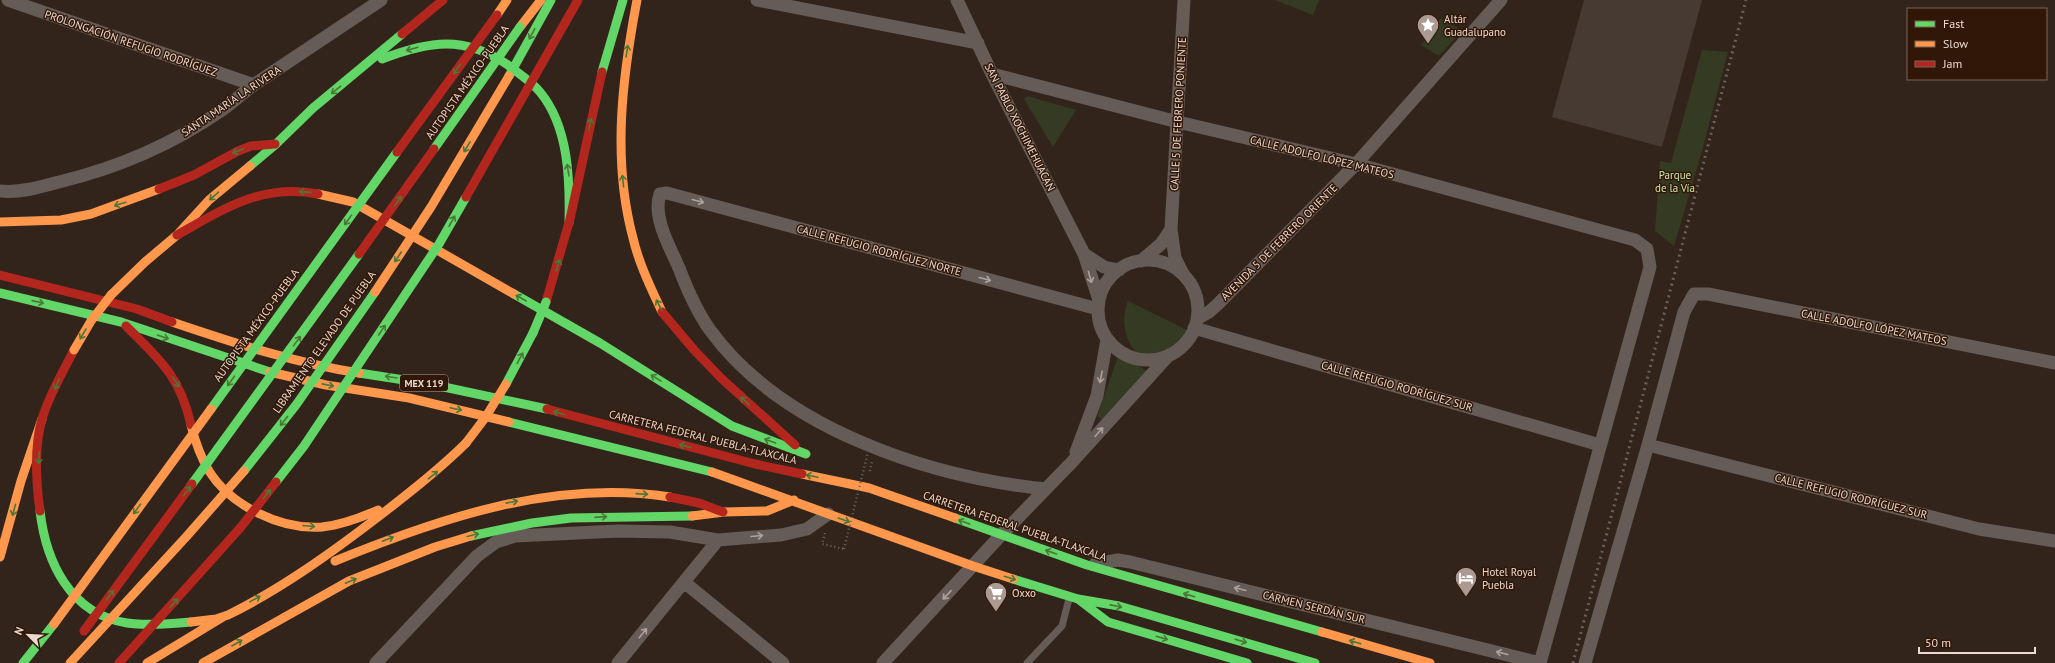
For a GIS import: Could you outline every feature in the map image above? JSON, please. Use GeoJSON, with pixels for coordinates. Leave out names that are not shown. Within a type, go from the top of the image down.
{"type":"FeatureCollection","features":[{"type":"Feature","properties":{"kind":"main road"},"geometry":{"type":"LineString","coordinates":[[0,557],[25,469],[42,419],[74,350],[91,321],[111,295],[140,266],[177,235],[209,200],[276,144],[314,108],[443,0]]}},
{"type":"Feature","properties":{"kind":"main road","name":"AUTOPISTA MÉXICO-PUEBLA"},"geometry":{"type":"LineString","coordinates":[[23,663],[54,624],[507,0]]}},
{"type":"Feature","properties":{"kind":"main road","name":"AUTOPISTA MÉXICO-PUEBLA"},"geometry":{"type":"LineString","coordinates":[[61,663],[299,339],[520,27],[541,0]]}},
{"type":"Feature","properties":{"kind":"main road","name":"LIBRAMIENTO ELEVADO DE PUEBLA"},"geometry":{"type":"LineString","coordinates":[[70,663],[207,515],[296,406],[348,332],[437,197],[527,45],[551,0]]}},
{"type":"Feature","properties":{"kind":"main road"},"geometry":{"type":"LineString","coordinates":[[119,663],[241,527],[304,446],[439,244],[578,0]]}},
{"type":"Feature","properties":{"kind":"main road"},"geometry":{"type":"LineString","coordinates":[[147,663],[223,617],[287,581],[354,537],[435,473],[466,443],[485,418],[506,384],[533,333],[546,302],[562,254],[600,78],[623,0]]}},
{"type":"Feature","properties":{"kind":"main road"},"geometry":{"type":"LineString","coordinates":[[177,235],[240,203],[274,192],[312,192],[352,202],[600,343],[732,426],[810,456],[715,373],[693,349],[664,314],[645,274],[633,235],[626,204],[621,153],[621,116],[624,71],[637,0]]}},
{"type":"Feature","properties":{"kind":"main road"},"geometry":{"type":"LineString","coordinates":[[366,66],[396,53],[435,43],[460,43],[479,48],[505,62],[538,90],[547,101],[554,118],[565,155],[569,177],[569,223]]}},
{"type":"Feature","properties":{"kind":"main road"},"geometry":{"type":"LineString","coordinates":[[0,222],[61,220],[91,214],[136,199],[194,175],[238,151],[251,146],[276,144]]}},
{"type":"Feature","properties":{"kind":"main road","name":"CARRETERA FEDERAL PUEBLA-TLAXCALA"},"geometry":{"type":"LineString","coordinates":[[0,275],[137,309],[230,342],[304,362],[333,369],[430,384],[527,404],[755,464],[869,488],[1088,565],[1430,663]]}},
{"type":"Feature","properties":{"kind":"main road","name":"MEX 119"},"geometry":{"type":"LineString","coordinates":[[0,293],[121,322],[252,367],[326,385],[409,398],[700,468],[743,485],[794,500]]}},
{"type":"Feature","properties":{"kind":"main road"},"geometry":{"type":"LineString","coordinates":[[121,322],[154,355],[178,385],[189,410],[193,436],[201,458],[221,485],[245,505],[284,522],[320,527],[350,521],[402,498]]}},
{"type":"Feature","properties":{"kind":"main road"},"geometry":{"type":"LineString","coordinates":[[42,419],[38,489],[42,527],[57,576],[75,599],[97,614],[108,619],[133,624],[171,623],[223,617]]}},
{"type":"Feature","properties":{"kind":"main road"},"geometry":{"type":"LineString","coordinates":[[831,471],[850,484]]}},
{"type":"Feature","properties":{"kind":"main road"},"geometry":{"type":"LineString","coordinates":[[287,581],[440,520],[527,499],[601,492],[638,494],[691,499],[724,512]]}},
{"type":"Feature","properties":{"kind":"main road"},"geometry":{"type":"LineString","coordinates":[[203,663],[349,581],[435,547],[467,537],[526,524],[571,518],[626,516],[686,518],[724,512],[767,511],[794,500],[828,514],[973,566],[1074,598],[1119,606],[1315,663]]}},
{"type":"Feature","properties":{"kind":"main road"},"geometry":{"type":"LineString","coordinates":[[1074,598],[1108,622],[1247,663]]}},
{"type":"Feature","properties":{"kind":"street","name":"PROLONGACIÓN REFUGIO RODRÍGUEZ"},"geometry":{"type":"LineString","coordinates":[[8,0],[254,85]]}},
{"type":"Feature","properties":{"kind":"street","name":"SANTA MARÍA LA RIVERA"},"geometry":{"type":"LineString","coordinates":[[0,191],[9,192],[84,176],[135,157],[181,134],[221,110],[254,85],[381,0]]}},
{"type":"Feature","properties":{"kind":"street"},"geometry":{"type":"LineString","coordinates":[[757,0],[978,43]]}},
{"type":"Feature","properties":{"kind":"street","name":"SAN PABLO XOCHIMEHUACAN"},"geometry":{"type":"LineString","coordinates":[[958,0],[992,74],[1084,254],[1099,305]]}},
{"type":"Feature","properties":{"kind":"street","name":"CALLE 5 DE FEBRERO PONIENTE"},"geometry":{"type":"LineString","coordinates":[[1184,0],[1171,229],[1175,258],[1186,279]]}},
{"type":"Feature","properties":{"kind":"street","name":"AVENIDA 5 DE FEBRERO ORIENTE"},"geometry":{"type":"LineString","coordinates":[[1195,323],[1218,304],[1356,164],[1501,0]]}},
{"type":"Feature","properties":{"kind":"street","name":"CALLE ADOLFO LÓPEZ MATEOS"},"geometry":{"type":"LineString","coordinates":[[992,74],[1178,122],[1356,164],[1635,240],[1647,249],[1650,266],[1600,445]]}},
{"type":"Feature","properties":{"kind":"street","name":"CALLE REFUGIO RODRÍGUEZ NORTE"},"geometry":{"type":"LineString","coordinates":[[1046,489],[987,481],[918,463],[880,449],[825,425],[776,396],[733,357],[709,330],[684,280],[662,226],[657,203],[660,194],[667,193],[1099,305]]}},
{"type":"Feature","properties":{"kind":"street"},"geometry":{"type":"LineString","coordinates":[[1141,261],[1161,244],[1171,229]]}},
{"type":"Feature","properties":{"kind":"street","name":"SAN PABLO XOCHIMEHUACAN"},"geometry":{"type":"LineString","coordinates":[[1084,254],[1104,267],[1119,270]]}},
{"type":"Feature","properties":{"kind":"street"},"geometry":{"type":"LineString","coordinates":[[883,663],[1001,535],[1073,461],[1169,355],[1184,344],[1195,323],[1197,309],[1195,296],[1186,279],[1175,269],[1157,261],[1141,261],[1127,265],[1119,270],[1105,285],[1099,305],[1100,325],[1107,339],[1121,352],[1135,358],[1155,359],[1169,355]]}},
{"type":"Feature","properties":{"kind":"street","name":"CALLE ADOLFO LÓPEZ MATEOS"},"geometry":{"type":"LineString","coordinates":[[1648,445],[1684,312],[1694,294],[1708,294],[2055,363]]}},
{"type":"Feature","properties":{"kind":"street","name":"CALLE REFUGIO RODRÍGUEZ SUR"},"geometry":{"type":"LineString","coordinates":[[1195,323],[1600,445]]}},
{"type":"Feature","properties":{"kind":"street"},"geometry":{"type":"LineString","coordinates":[[1073,461],[1097,396],[1107,339]]}},
{"type":"Feature","properties":{"kind":"street"},"geometry":{"type":"LineString","coordinates":[[1540,663],[1600,445]]}},
{"type":"Feature","properties":{"kind":"street"},"geometry":{"type":"LineString","coordinates":[[1585,663],[1648,445]]}},
{"type":"Feature","properties":{"kind":"street","name":"CALLE REFUGIO RODRÍGUEZ SUR"},"geometry":{"type":"LineString","coordinates":[[1648,445],[1979,529],[2055,541]]}},
{"type":"Feature","properties":{"kind":"street"},"geometry":{"type":"LineString","coordinates":[[376,663],[477,556],[496,542],[515,536],[618,531],[670,532],[718,540],[781,536],[807,529],[828,514]]}},
{"type":"Feature","properties":{"kind":"street"},"geometry":{"type":"LineString","coordinates":[[618,663],[718,540]]}},
{"type":"Feature","properties":{"kind":"street","name":"CARMEN SERDÁN SUR"},"geometry":{"type":"LineString","coordinates":[[1088,565],[1118,560],[1130,562],[1540,663]]}},
{"type":"Feature","properties":{"kind":"street"},"geometry":{"type":"LineString","coordinates":[[684,582],[783,663]]}},
{"type":"Feature","properties":{"kind":"lane"},"geometry":{"type":"LineString","coordinates":[[1027,663],[1062,626],[1074,598]]}},
{"type":"Feature","properties":{"kind":"path"},"geometry":{"type":"LineString","coordinates":[[822,544],[844,549],[868,452]]}},
{"type":"Feature","properties":{"kind":"green space"},"geometry":{"type":"Polygon","coordinates":[[[1275,0],[1319,0],[1313,15],[1275,0]]]}},
{"type":"Feature","properties":{"kind":"green space"},"geometry":{"type":"Polygon","coordinates":[[[1441,18],[1462,31],[1439,56],[1421,45],[1441,18]]]}},
{"type":"Feature","properties":{"kind":"green space","name":"Parque de la Vía"},"geometry":{"type":"Polygon","coordinates":[[[1702,50],[1728,52],[1702,151],[1674,246],[1655,231],[1660,161],[1671,163],[1702,50]]]}},
{"type":"Feature","properties":{"kind":"green space"},"geometry":{"type":"Polygon","coordinates":[[[1028,96],[1076,110],[1053,147],[1024,99],[1028,96]]]}},
{"type":"Feature","properties":{"kind":"green space"},"geometry":{"type":"Polygon","coordinates":[[[1128,301],[1189,331],[1177,346],[1165,354],[1159,357],[1146,357],[1133,348],[1126,333],[1124,316],[1128,301]]]}},
{"type":"Feature","properties":{"kind":"green space"},"geometry":{"type":"Polygon","coordinates":[[[1119,354],[1150,373],[1105,422],[1097,416],[1119,354]]]}},
{"type":"Feature","properties":{"kind":"building"},"geometry":{"type":"Polygon","coordinates":[[[1584,0],[1702,0],[1662,147],[1552,117],[1584,0]]]}},
{"type":"Feature","properties":{"kind":"railway"},"geometry":{"type":"LineString","coordinates":[[1573,663],[1746,0]]}},
{"type":"Feature","properties":{"kind":"traffic: fast"},"geometry":{"type":"LineString","coordinates":[[509,76],[551,0]]}},
{"type":"Feature","properties":{"kind":"traffic: fast"},"geometry":{"type":"LineString","coordinates":[[602,72],[623,0]]}},
{"type":"Feature","properties":{"kind":"traffic: fast"},"geometry":{"type":"LineString","coordinates":[[434,149],[520,27]]}},
{"type":"Feature","properties":{"kind":"traffic: fast"},"geometry":{"type":"LineString","coordinates":[[250,166],[276,144],[313,108],[402,34]]}},
{"type":"Feature","properties":{"kind":"traffic: fast"},"geometry":{"type":"LineString","coordinates":[[382,59],[415,48],[431,45],[461,45],[492,55],[533,84],[550,106],[557,121],[562,138],[568,172],[569,223]]}},
{"type":"Feature","properties":{"kind":"traffic: fast"},"geometry":{"type":"LineString","coordinates":[[211,409],[397,152]]}},
{"type":"Feature","properties":{"kind":"traffic: fast"},"geometry":{"type":"LineString","coordinates":[[276,482],[304,446],[439,244],[466,197]]}},
{"type":"Feature","properties":{"kind":"traffic: fast"},"geometry":{"type":"LineString","coordinates":[[192,484],[359,254]]}},
{"type":"Feature","properties":{"kind":"traffic: fast"},"geometry":{"type":"LineString","coordinates":[[244,471],[296,405],[375,292]]}},
{"type":"Feature","properties":{"kind":"traffic: fast"},"geometry":{"type":"LineString","coordinates":[[0,293],[121,322],[270,372]]}},
{"type":"Feature","properties":{"kind":"traffic: fast"},"geometry":{"type":"LineString","coordinates":[[514,294],[600,343],[732,426],[806,454]]}},
{"type":"Feature","properties":{"kind":"traffic: fast"},"geometry":{"type":"LineString","coordinates":[[533,333],[546,302]]}},
{"type":"Feature","properties":{"kind":"traffic: fast"},"geometry":{"type":"LineString","coordinates":[[506,384],[533,333]]}},
{"type":"Feature","properties":{"kind":"traffic: fast"},"geometry":{"type":"LineString","coordinates":[[359,373],[430,384],[547,409]]}},
{"type":"Feature","properties":{"kind":"traffic: fast"},"geometry":{"type":"LineString","coordinates":[[509,422],[712,472]]}},
{"type":"Feature","properties":{"kind":"traffic: fast"},"geometry":{"type":"LineString","coordinates":[[40,511],[48,549],[55,566],[64,583],[76,597],[90,609],[107,618],[127,623],[151,625],[191,622]]}},
{"type":"Feature","properties":{"kind":"traffic: fast"},"geometry":{"type":"LineString","coordinates":[[471,536],[532,523],[571,518],[692,516]]}},
{"type":"Feature","properties":{"kind":"traffic: fast"},"geometry":{"type":"LineString","coordinates":[[955,518],[1087,565],[1322,632]]}},
{"type":"Feature","properties":{"kind":"traffic: fast"},"geometry":{"type":"LineString","coordinates":[[1013,579],[1078,599],[1119,606],[1315,663]]}},
{"type":"Feature","properties":{"kind":"traffic: fast"},"geometry":{"type":"LineString","coordinates":[[1078,599],[1108,622],[1247,663]]}},
{"type":"Feature","properties":{"kind":"traffic: fast"},"geometry":{"type":"LineString","coordinates":[[23,663],[54,624]]}},
{"type":"Feature","properties":{"kind":"traffic: slow"},"geometry":{"type":"LineString","coordinates":[[497,15],[507,0]]}},
{"type":"Feature","properties":{"kind":"traffic: slow"},"geometry":{"type":"LineString","coordinates":[[520,27],[541,0]]}},
{"type":"Feature","properties":{"kind":"traffic: slow"},"geometry":{"type":"LineString","coordinates":[[637,0],[627,60],[624,89],[621,149],[623,179],[627,209],[636,248],[646,276],[662,312]]}},
{"type":"Feature","properties":{"kind":"traffic: slow"},"geometry":{"type":"LineString","coordinates":[[375,292],[431,207],[509,76]]}},
{"type":"Feature","properties":{"kind":"traffic: slow"},"geometry":{"type":"LineString","coordinates":[[111,295],[145,262],[177,235],[209,200],[250,166]]}},
{"type":"Feature","properties":{"kind":"traffic: slow"},"geometry":{"type":"LineString","coordinates":[[0,222],[61,220],[91,214],[159,189]]}},
{"type":"Feature","properties":{"kind":"traffic: slow"},"geometry":{"type":"LineString","coordinates":[[318,194],[353,202],[514,294]]}},
{"type":"Feature","properties":{"kind":"traffic: slow"},"geometry":{"type":"LineString","coordinates":[[74,350],[91,321],[111,295]]}},
{"type":"Feature","properties":{"kind":"traffic: slow"},"geometry":{"type":"LineString","coordinates":[[172,322],[242,345],[288,358],[359,373]]}},
{"type":"Feature","properties":{"kind":"traffic: slow"},"geometry":{"type":"LineString","coordinates":[[270,372],[326,385],[409,398],[509,422]]}},
{"type":"Feature","properties":{"kind":"traffic: slow"},"geometry":{"type":"LineString","coordinates":[[466,443],[485,418],[506,384]]}},
{"type":"Feature","properties":{"kind":"traffic: slow"},"geometry":{"type":"LineString","coordinates":[[54,624],[211,409]]}},
{"type":"Feature","properties":{"kind":"traffic: slow"},"geometry":{"type":"LineString","coordinates":[[0,557],[21,481],[42,419]]}},
{"type":"Feature","properties":{"kind":"traffic: slow"},"geometry":{"type":"LineString","coordinates":[[191,425],[203,460],[218,484],[230,495],[258,513],[274,520],[290,524],[306,527],[322,527],[351,521],[378,510]]}},
{"type":"Feature","properties":{"kind":"traffic: slow"},"geometry":{"type":"LineString","coordinates":[[191,622],[216,619],[228,615],[267,594],[305,570],[412,491],[466,443]]}},
{"type":"Feature","properties":{"kind":"traffic: slow"},"geometry":{"type":"LineString","coordinates":[[70,663],[186,537],[244,471]]}},
{"type":"Feature","properties":{"kind":"traffic: slow"},"geometry":{"type":"LineString","coordinates":[[712,472],[1013,579]]}},
{"type":"Feature","properties":{"kind":"traffic: slow"},"geometry":{"type":"LineString","coordinates":[[802,474],[869,488],[955,518]]}},
{"type":"Feature","properties":{"kind":"traffic: slow"},"geometry":{"type":"LineString","coordinates":[[335,561],[415,530],[499,506],[541,498],[584,493],[627,493],[670,497]]}},
{"type":"Feature","properties":{"kind":"traffic: slow"},"geometry":{"type":"LineString","coordinates":[[692,516],[724,512],[767,511],[794,500]]}},
{"type":"Feature","properties":{"kind":"traffic: slow"},"geometry":{"type":"LineString","coordinates":[[203,663],[349,581],[435,547],[471,536]]}},
{"type":"Feature","properties":{"kind":"traffic: slow"},"geometry":{"type":"LineString","coordinates":[[147,663],[223,617]]}},
{"type":"Feature","properties":{"kind":"traffic: slow"},"geometry":{"type":"LineString","coordinates":[[1322,632],[1430,663]]}},
{"type":"Feature","properties":{"kind":"traffic: jam"},"geometry":{"type":"LineString","coordinates":[[402,34],[443,0]]}},
{"type":"Feature","properties":{"kind":"traffic: jam"},"geometry":{"type":"LineString","coordinates":[[466,197],[578,0]]}},
{"type":"Feature","properties":{"kind":"traffic: jam"},"geometry":{"type":"LineString","coordinates":[[397,152],[497,15]]}},
{"type":"Feature","properties":{"kind":"traffic: jam"},"geometry":{"type":"LineString","coordinates":[[546,302],[570,219],[602,72]]}},
{"type":"Feature","properties":{"kind":"traffic: jam"},"geometry":{"type":"LineString","coordinates":[[159,189],[194,175],[238,151],[251,146],[275,144]]}},
{"type":"Feature","properties":{"kind":"traffic: jam"},"geometry":{"type":"LineString","coordinates":[[359,254],[434,149]]}},
{"type":"Feature","properties":{"kind":"traffic: jam"},"geometry":{"type":"LineString","coordinates":[[177,235],[211,216],[261,195],[279,192],[318,194]]}},
{"type":"Feature","properties":{"kind":"traffic: jam"},"geometry":{"type":"LineString","coordinates":[[0,275],[137,309],[172,322]]}},
{"type":"Feature","properties":{"kind":"traffic: jam"},"geometry":{"type":"LineString","coordinates":[[662,312],[695,351],[722,379],[795,445]]}},
{"type":"Feature","properties":{"kind":"traffic: jam"},"geometry":{"type":"LineString","coordinates":[[126,326],[159,359],[175,381],[191,425]]}},
{"type":"Feature","properties":{"kind":"traffic: jam"},"geometry":{"type":"LineString","coordinates":[[40,511],[36,465],[39,430],[48,401],[74,350]]}},
{"type":"Feature","properties":{"kind":"traffic: jam"},"geometry":{"type":"LineString","coordinates":[[547,409],[755,464],[802,474]]}},
{"type":"Feature","properties":{"kind":"traffic: jam"},"geometry":{"type":"LineString","coordinates":[[119,663],[241,527],[276,482]]}},
{"type":"Feature","properties":{"kind":"traffic: jam"},"geometry":{"type":"LineString","coordinates":[[84,631],[192,484]]}},
{"type":"Feature","properties":{"kind":"traffic: jam"},"geometry":{"type":"LineString","coordinates":[[670,497],[699,503],[723,512]]}},
{"type":"Feature","properties":{"kind":"place","name":"Altár Guadalupano"},"geometry":{"type":"Point","coordinates":[1428,44]}},
{"type":"Feature","properties":{"kind":"place","name":"Hotel Royal Puebla"},"geometry":{"type":"Point","coordinates":[1466,598]}},
{"type":"Feature","properties":{"kind":"place","name":"Oxxo"},"geometry":{"type":"Point","coordinates":[996,612]}}]}
